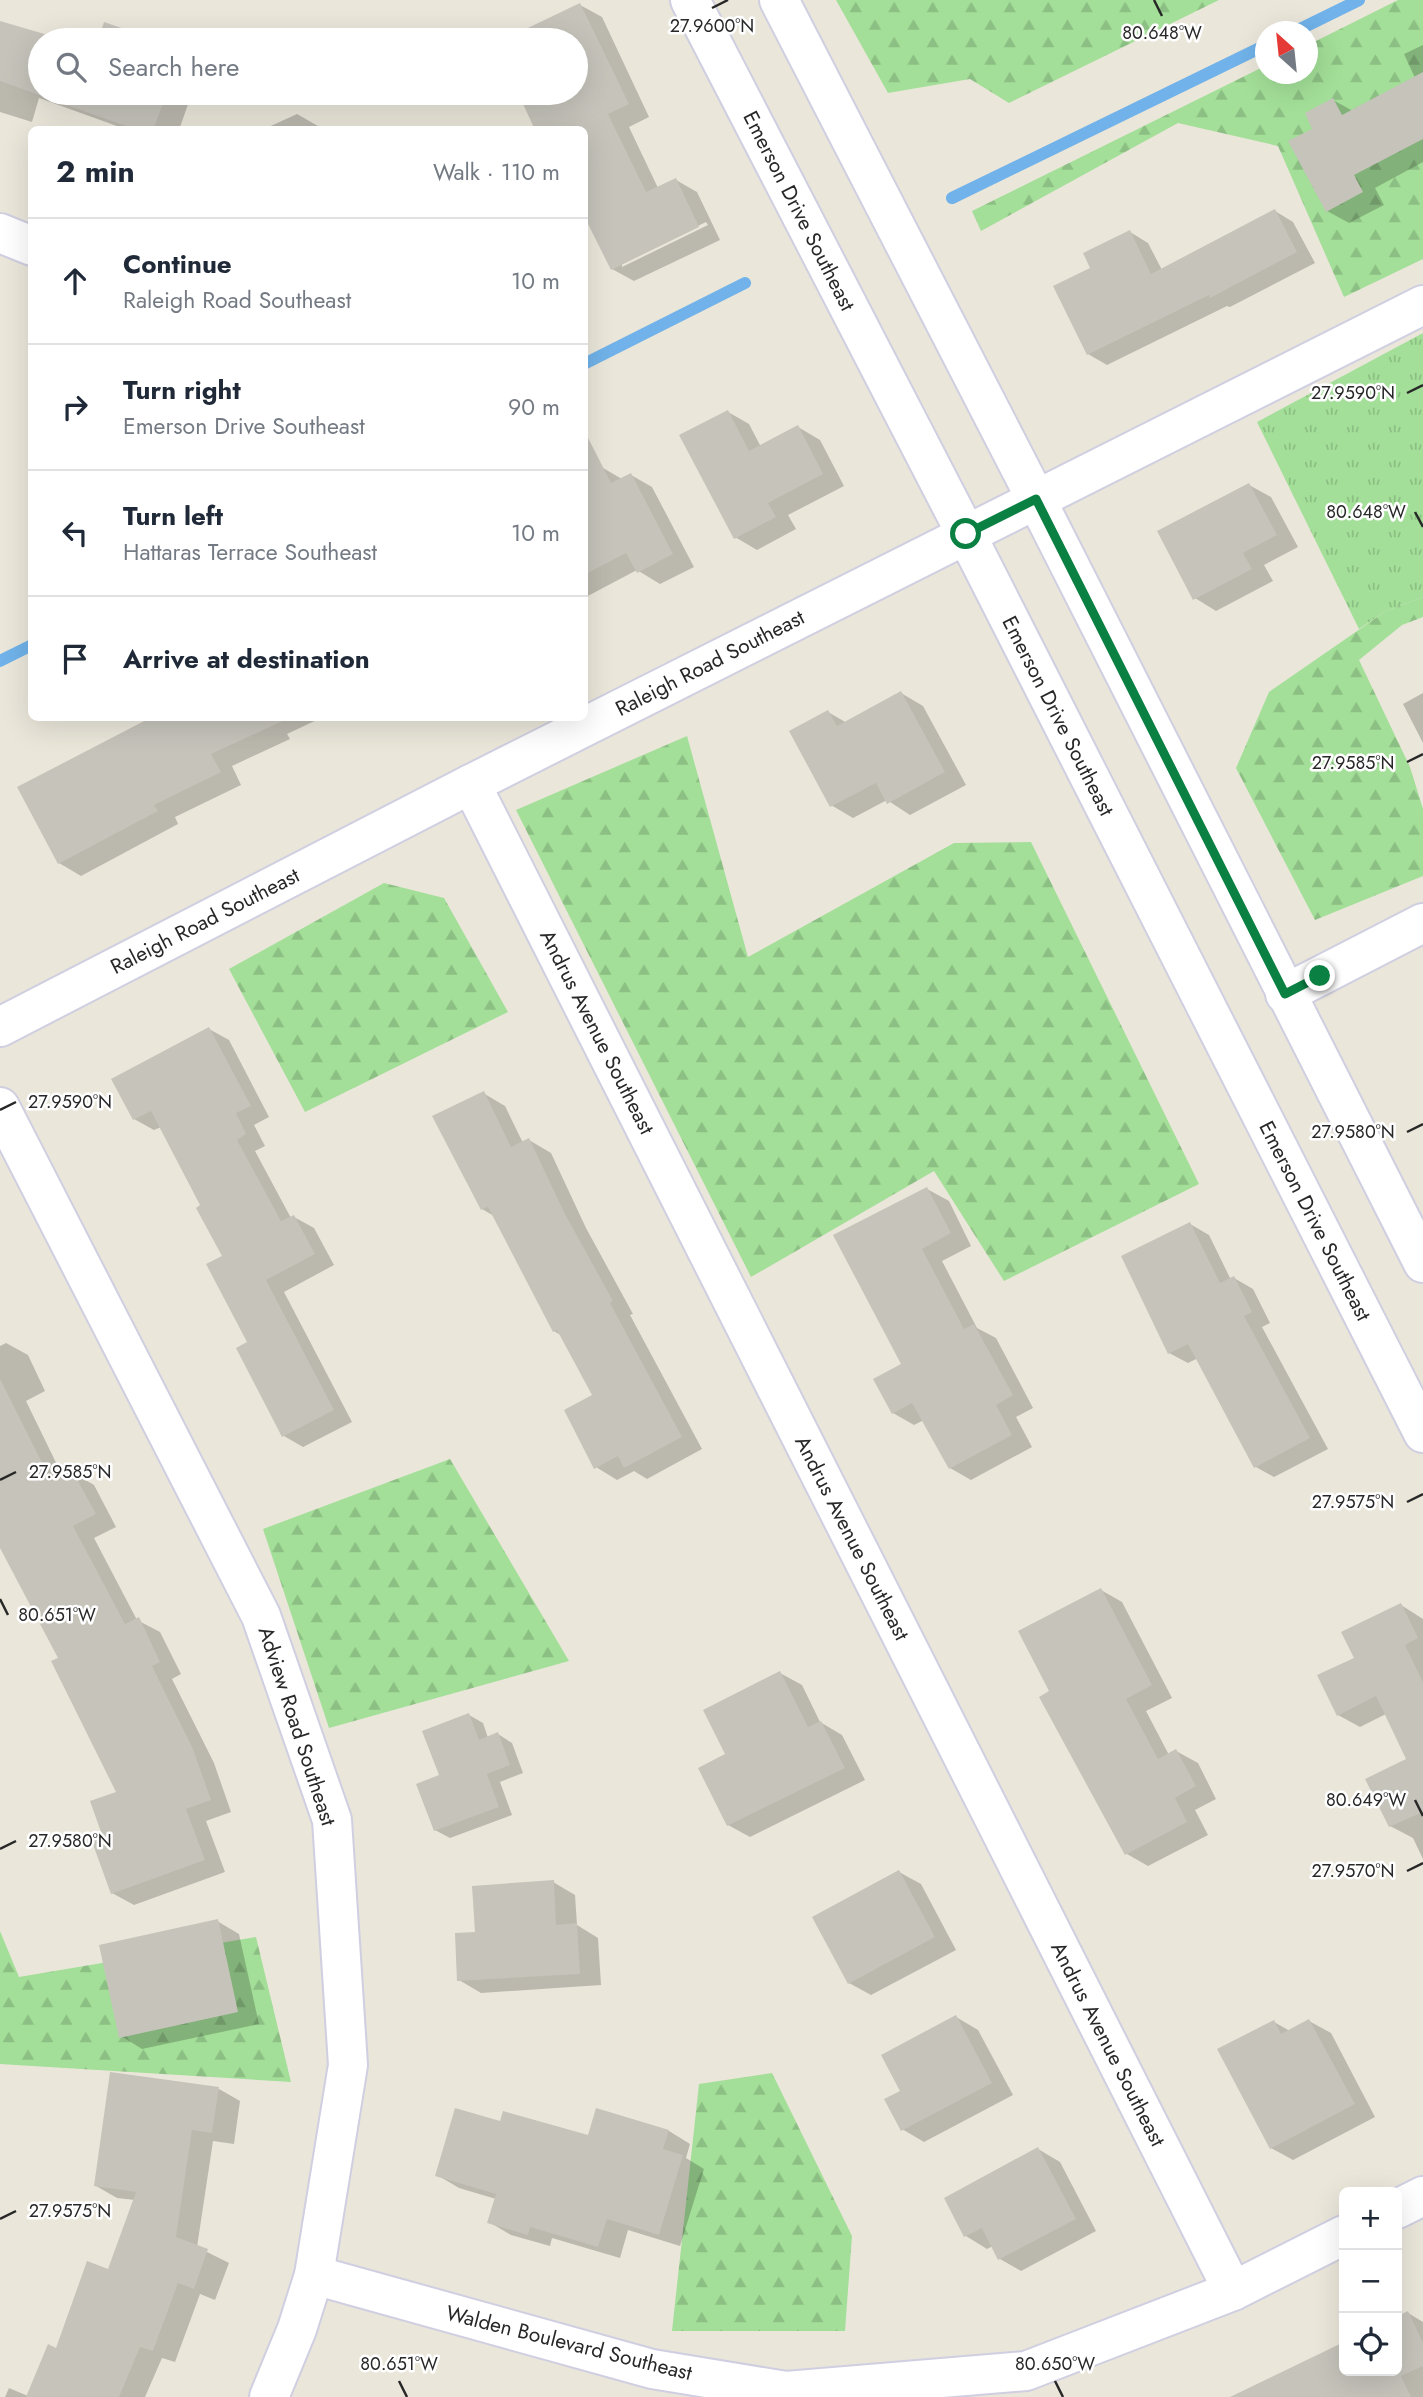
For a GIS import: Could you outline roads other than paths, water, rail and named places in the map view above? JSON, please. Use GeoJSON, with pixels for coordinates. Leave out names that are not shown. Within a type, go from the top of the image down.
{"type":"FeatureCollection","features":[{"type":"Feature","properties":{"kind":"street","name":"Emerson Drive Southeast"},"geometry":{"type":"LineString","coordinates":[[690,0],[966,534],[1423,1433]]}},
{"type":"Feature","properties":{"kind":"street"},"geometry":{"type":"LineString","coordinates":[[779,0],[1036,499],[1423,1263]]}},
{"type":"Feature","properties":{"kind":"street"},"geometry":{"type":"LineString","coordinates":[[0,233],[28,244]]}},
{"type":"Feature","properties":{"kind":"street","name":"Raleigh Road Southeast"},"geometry":{"type":"LineString","coordinates":[[0,1027],[471,784],[1423,305]]}},
{"type":"Feature","properties":{"kind":"street","name":"Andrus Avenue Southeast"},"geometry":{"type":"LineString","coordinates":[[471,784],[1233,2291]]}},
{"type":"Feature","properties":{"kind":"street"},"geometry":{"type":"LineString","coordinates":[[1285,994],[1423,923]]}},
{"type":"Feature","properties":{"kind":"street","name":"Adview Road Southeast"},"geometry":{"type":"LineString","coordinates":[[0,1107],[261,1616],[332,1821],[348,2065],[314,2276],[297,2329],[269,2397]]}},
{"type":"Feature","properties":{"kind":"street"},"geometry":{"type":"LineString","coordinates":[[1402,2206],[1423,2196]]}},
{"type":"Feature","properties":{"kind":"street","name":"Walden Boulevard Southeast"},"geometry":{"type":"LineString","coordinates":[[314,2276],[652,2368],[786,2391],[1026,2371],[1233,2291],[1339,2238]]}},
{"type":"Feature","properties":{"kind":"waterway"},"geometry":{"type":"LineString","coordinates":[[1316,21],[1359,0]]}},
{"type":"Feature","properties":{"kind":"waterway"},"geometry":{"type":"LineString","coordinates":[[952,198],[1255,50]]}},
{"type":"Feature","properties":{"kind":"waterway"},"geometry":{"type":"LineString","coordinates":[[588,362],[745,283]]}},
{"type":"Feature","properties":{"kind":"waterway"},"geometry":{"type":"LineString","coordinates":[[0,661],[28,647]]}}]}
